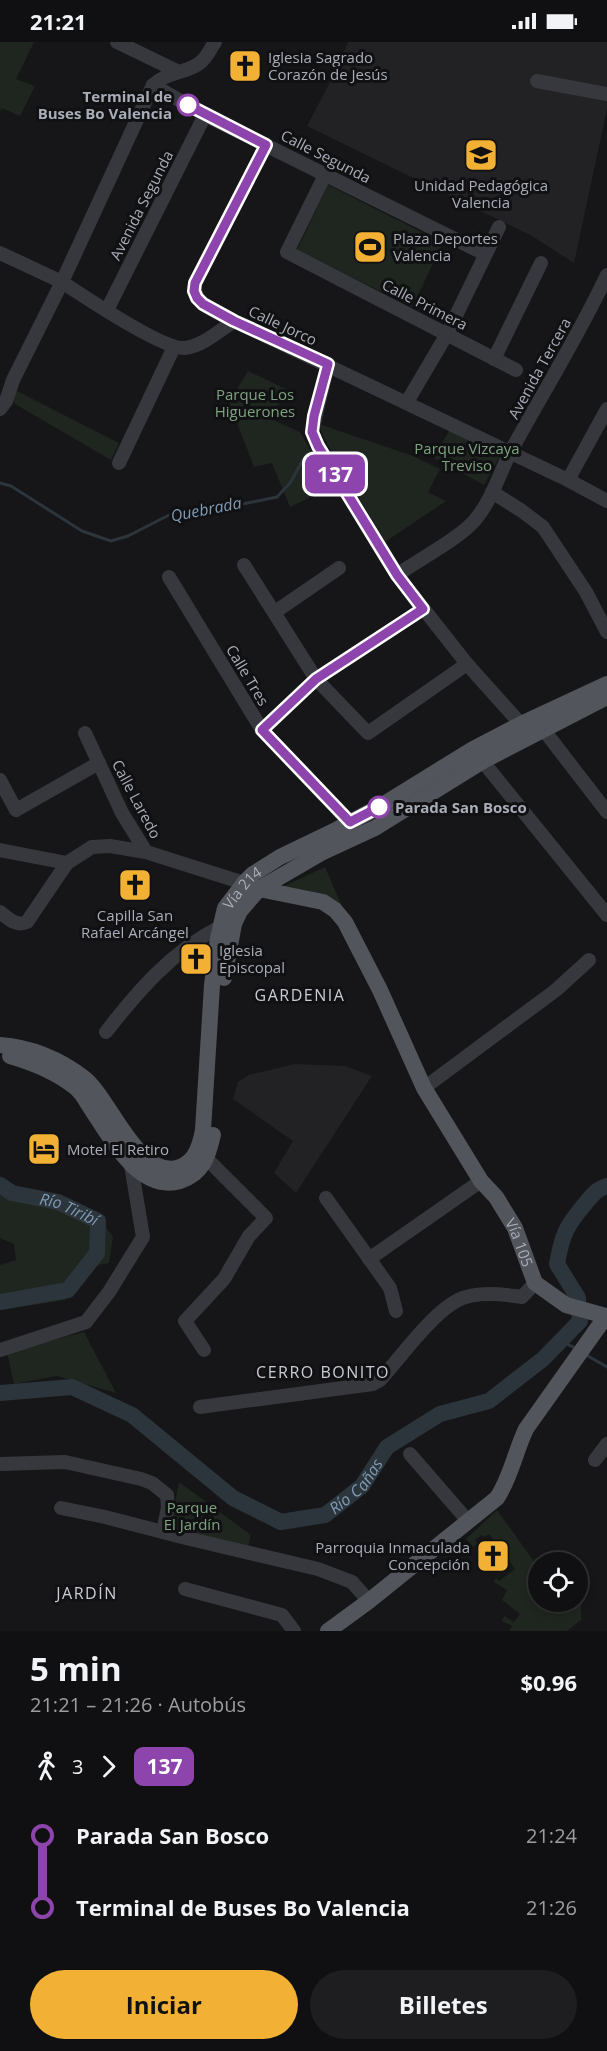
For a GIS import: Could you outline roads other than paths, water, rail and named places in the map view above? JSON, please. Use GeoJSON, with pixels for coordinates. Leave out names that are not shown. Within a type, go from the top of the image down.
{"type":"FeatureCollection","features":[{"type":"Feature","properties":{"kind":"main road","name":"Vía 214"},"geometry":{"type":"LineString","coordinates":[[532,729],[606,696]]}},
{"type":"Feature","properties":{"kind":"main road","name":"Vía 214"},"geometry":{"type":"LineString","coordinates":[[4,1050],[44,1054],[86,1079],[134,1148],[149,1161],[169,1169],[181,1167],[197,1152],[203,1130],[212,985],[225,908],[252,886],[312,858],[355,829],[478,755],[606,696]]}},
{"type":"Feature","properties":{"kind":"main road","name":"Vía 214"},"geometry":{"type":"LineString","coordinates":[[4,1050],[50,1071],[78,1089],[130,1165],[143,1174],[172,1183],[189,1178],[198,1172],[207,1160],[213,1131],[224,974],[231,936],[252,886]]}},
{"type":"Feature","properties":{"kind":"main road","name":"Vía 105"},"geometry":{"type":"LineString","coordinates":[[252,886],[323,902],[335,910],[345,922],[381,990],[424,1088],[481,1181],[496,1197],[515,1228],[534,1283],[566,1305],[606,1316],[526,1429],[506,1483],[496,1498],[369,1601],[328,1631]]}},
{"type":"Feature","properties":{"kind":"street"},"geometry":{"type":"LineString","coordinates":[[117,42],[177,71]]}},
{"type":"Feature","properties":{"kind":"street"},"geometry":{"type":"LineString","coordinates":[[0,409],[6,401],[13,381],[62,282],[153,85],[162,77],[201,62],[215,42]]}},
{"type":"Feature","properties":{"kind":"street"},"geometry":{"type":"LineString","coordinates":[[537,81],[607,94]]}},
{"type":"Feature","properties":{"kind":"street","name":"Calle Segunda"},"geometry":{"type":"LineString","coordinates":[[153,85],[205,115],[485,254]]}},
{"type":"Feature","properties":{"kind":"street","name":"Avenida Segunda"},"geometry":{"type":"LineString","coordinates":[[107,310],[205,115]]}},
{"type":"Feature","properties":{"kind":"street"},"geometry":{"type":"LineString","coordinates":[[234,321],[203,304],[194,291],[195,283],[266,145]]}},
{"type":"Feature","properties":{"kind":"street","name":"Calle Primera"},"geometry":{"type":"LineString","coordinates":[[325,175],[287,252],[516,370]]}},
{"type":"Feature","properties":{"kind":"street"},"geometry":{"type":"LineString","coordinates":[[407,402],[447,334],[499,227]]}},
{"type":"Feature","properties":{"kind":"street"},"geometry":{"type":"LineString","coordinates":[[0,253],[62,282],[174,347],[118,463]]}},
{"type":"Feature","properties":{"kind":"street"},"geometry":{"type":"LineString","coordinates":[[494,359],[541,263]]}},
{"type":"Feature","properties":{"kind":"street","name":"Avenida Tercera"},"geometry":{"type":"LineString","coordinates":[[397,575],[464,531],[476,519],[607,275]]}},
{"type":"Feature","properties":{"kind":"street"},"geometry":{"type":"LineString","coordinates":[[594,303],[607,309]]}},
{"type":"Feature","properties":{"kind":"street","name":"Calle Jorco"},"geometry":{"type":"LineString","coordinates":[[174,347],[187,348],[204,341],[234,321],[328,364],[312,432],[318,446],[397,575],[467,664],[532,729],[607,812]]}},
{"type":"Feature","properties":{"kind":"street"},"geometry":{"type":"LineString","coordinates":[[328,364],[607,501]]}},
{"type":"Feature","properties":{"kind":"street"},"geometry":{"type":"LineString","coordinates":[[568,480],[607,410]]}},
{"type":"Feature","properties":{"kind":"street"},"geometry":{"type":"LineString","coordinates":[[492,492],[543,527],[586,592],[607,632]]}},
{"type":"Feature","properties":{"kind":"street"},"geometry":{"type":"LineString","coordinates":[[244,565],[316,679],[368,733],[467,664]]}},
{"type":"Feature","properties":{"kind":"street"},"geometry":{"type":"LineString","coordinates":[[274,612],[339,568]]}},
{"type":"Feature","properties":{"kind":"street","name":"Calle Tres"},"geometry":{"type":"LineString","coordinates":[[169,577],[262,730],[355,829]]}},
{"type":"Feature","properties":{"kind":"street"},"geometry":{"type":"LineString","coordinates":[[262,730],[316,679],[423,609]]}},
{"type":"Feature","properties":{"kind":"street","name":"Calle Laredo"},"geometry":{"type":"LineString","coordinates":[[85,733],[122,813],[146,852],[252,886]]}},
{"type":"Feature","properties":{"kind":"street"},"geometry":{"type":"LineString","coordinates":[[478,755],[607,915]]}},
{"type":"Feature","properties":{"kind":"street"},"geometry":{"type":"LineString","coordinates":[[0,780],[16,810],[99,763]]}},
{"type":"Feature","properties":{"kind":"street"},"geometry":{"type":"LineString","coordinates":[[0,912],[16,924],[22,925],[27,922],[67,862],[92,847],[110,846],[146,852]]}},
{"type":"Feature","properties":{"kind":"street"},"geometry":{"type":"LineString","coordinates":[[0,850],[67,862]]}},
{"type":"Feature","properties":{"kind":"street"},"geometry":{"type":"LineString","coordinates":[[106,1032],[150,978],[183,949],[203,935],[220,927]]}},
{"type":"Feature","properties":{"kind":"street"},"geometry":{"type":"LineString","coordinates":[[424,1088],[556,990],[589,960]]}},
{"type":"Feature","properties":{"kind":"street"},"geometry":{"type":"LineString","coordinates":[[204,1350],[185,1321],[224,1279],[249,1236],[266,1218],[207,1160]]}},
{"type":"Feature","properties":{"kind":"street"},"geometry":{"type":"LineString","coordinates":[[0,1350],[86,1322],[109,1292],[143,1236],[130,1165]]}},
{"type":"Feature","properties":{"kind":"street"},"geometry":{"type":"LineString","coordinates":[[369,1259],[481,1181]]}},
{"type":"Feature","properties":{"kind":"street"},"geometry":{"type":"LineString","coordinates":[[326,1198],[390,1288],[396,1311]]}},
{"type":"Feature","properties":{"kind":"street"},"geometry":{"type":"LineString","coordinates":[[200,1407],[373,1384],[380,1380],[429,1324],[459,1299],[502,1294],[522,1297],[534,1283]]}},
{"type":"Feature","properties":{"kind":"street"},"geometry":{"type":"LineString","coordinates":[[595,1460],[607,1444]]}},
{"type":"Feature","properties":{"kind":"street"},"geometry":{"type":"LineString","coordinates":[[410,1454],[468,1521]]}},
{"type":"Feature","properties":{"kind":"street"},"geometry":{"type":"LineString","coordinates":[[0,1464],[65,1462],[152,1483],[168,1495],[163,1532]]}},
{"type":"Feature","properties":{"kind":"street"},"geometry":{"type":"LineString","coordinates":[[61,1508],[318,1569],[352,1582],[369,1601]]}},
{"type":"Feature","properties":{"kind":"street"},"geometry":{"type":"LineString","coordinates":[[185,1589],[282,1615],[294,1631]]}},
{"type":"Feature","properties":{"kind":"waterway","name":"Quebrada"},"geometry":{"type":"LineString","coordinates":[[0,483],[11,486],[82,531],[111,541],[128,536],[175,512],[243,504],[277,497],[290,483],[304,458]]}},
{"type":"Feature","properties":{"kind":"waterway","name":"Río Tiribí"},"geometry":{"type":"LineString","coordinates":[[0,1185],[12,1193],[58,1202],[98,1221],[97,1253],[68,1290],[0,1302]]}},
{"type":"Feature","properties":{"kind":"waterway","name":"Río Cañas"},"geometry":{"type":"LineString","coordinates":[[0,1393],[72,1387],[132,1415],[233,1498],[281,1522],[325,1515],[362,1486],[387,1447],[440,1414],[489,1401],[543,1359],[580,1321],[578,1298],[557,1264],[563,1238],[573,1219],[592,1195],[607,1186]]}},
{"type":"Feature","properties":{"kind":"waterway"},"geometry":{"type":"LineString","coordinates":[[561,1341],[575,1348]]}},
{"type":"Feature","properties":{"kind":"waterway"},"geometry":{"type":"LineString","coordinates":[[588,1356],[607,1367]]}},
{"type":"Feature","properties":{"kind":"place","name":"Iglesia Sagrado Corazón de Jesús"},"geometry":{"type":"Point","coordinates":[245,66]}},
{"type":"Feature","properties":{"kind":"place","name":"Terminal de Buses Bo Valencia"},"geometry":{"type":"Point","coordinates":[188,105]}},
{"type":"Feature","properties":{"kind":"place","name":"Unidad Pedagógica Valencia"},"geometry":{"type":"Point","coordinates":[481,155]}},
{"type":"Feature","properties":{"kind":"place","name":"Plaza Deportes Valencia"},"geometry":{"type":"Point","coordinates":[370,247]}},
{"type":"Feature","properties":{"kind":"place","name":"Parada San Bosco"},"geometry":{"type":"Point","coordinates":[379,807]}},
{"type":"Feature","properties":{"kind":"place","name":"Capilla San Rafael Arcángel"},"geometry":{"type":"Point","coordinates":[135,885]}},
{"type":"Feature","properties":{"kind":"place","name":"Iglesia Episcopal"},"geometry":{"type":"Point","coordinates":[196,959]}},
{"type":"Feature","properties":{"kind":"place","name":"Motel El Retiro"},"geometry":{"type":"Point","coordinates":[44,1149]}},
{"type":"Feature","properties":{"kind":"place","name":"Parroquia Inmaculada Concepción"},"geometry":{"type":"Point","coordinates":[493,1556]}},
{"type":"Feature","properties":{"kind":"district","name":"GARDENIA"},"geometry":{"type":"Point","coordinates":[300,995]}},
{"type":"Feature","properties":{"kind":"district","name":"CERRO BONITO"},"geometry":{"type":"Point","coordinates":[323,1372]}},
{"type":"Feature","properties":{"kind":"district","name":"JARDÍN"},"geometry":{"type":"Point","coordinates":[87,1593]}},
{"type":"Feature","properties":{"kind":"park label","name":"Parque Los Higuerones"},"geometry":{"type":"Point","coordinates":[255,402]}},
{"type":"Feature","properties":{"kind":"park label","name":"Parque Vizcaya Treviso"},"geometry":{"type":"Point","coordinates":[467,456]}},
{"type":"Feature","properties":{"kind":"park label","name":"Parque El Jardín"},"geometry":{"type":"Point","coordinates":[192,1516]}}]}
